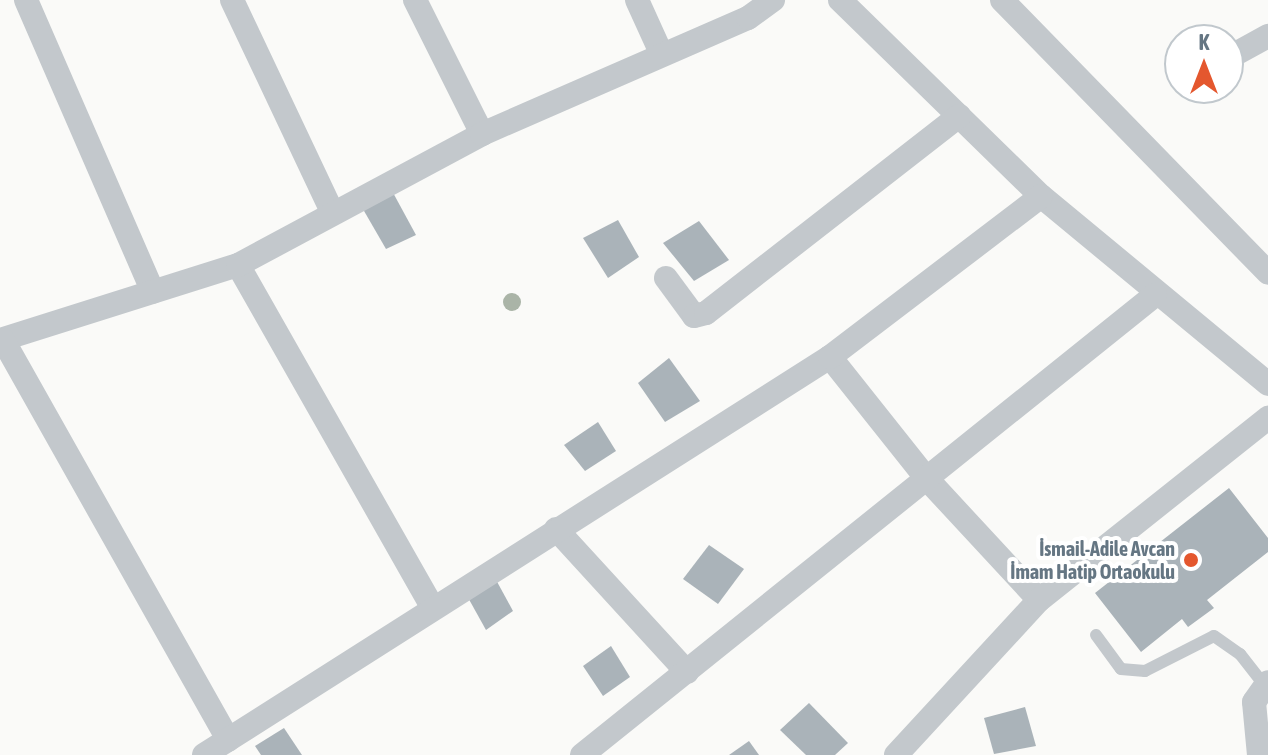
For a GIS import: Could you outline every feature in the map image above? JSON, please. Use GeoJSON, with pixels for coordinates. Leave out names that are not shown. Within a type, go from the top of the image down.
{"type":"FeatureCollection","features":[{"type":"Feature","properties":{"kind":"street"},"geometry":{"type":"LineString","coordinates":[[26,0],[153,292]]}},
{"type":"Feature","properties":{"kind":"street"},"geometry":{"type":"LineString","coordinates":[[232,0],[332,212]]}},
{"type":"Feature","properties":{"kind":"street"},"geometry":{"type":"LineString","coordinates":[[415,0],[482,134]]}},
{"type":"Feature","properties":{"kind":"street"},"geometry":{"type":"LineString","coordinates":[[637,0],[662,55]]}},
{"type":"Feature","properties":{"kind":"street"},"geometry":{"type":"LineString","coordinates":[[228,740],[1,340],[238,265],[482,134],[748,18],[773,0]]}},
{"type":"Feature","properties":{"kind":"street"},"geometry":{"type":"LineString","coordinates":[[840,0],[1041,196],[1155,295],[1268,384]]}},
{"type":"Feature","properties":{"kind":"street"},"geometry":{"type":"LineString","coordinates":[[1002,0],[1268,273]]}},
{"type":"Feature","properties":{"kind":"street"},"geometry":{"type":"LineString","coordinates":[[1244,49],[1268,36]]}},
{"type":"Feature","properties":{"kind":"street"},"geometry":{"type":"LineString","coordinates":[[666,278],[694,316],[706,313],[959,116]]}},
{"type":"Feature","properties":{"kind":"street"},"geometry":{"type":"LineString","coordinates":[[204,755],[432,607],[830,357],[1041,196]]}},
{"type":"Feature","properties":{"kind":"street"},"geometry":{"type":"LineString","coordinates":[[238,265],[432,607]]}},
{"type":"Feature","properties":{"kind":"street"},"geometry":{"type":"LineString","coordinates":[[584,754],[1155,295]]}},
{"type":"Feature","properties":{"kind":"street"},"geometry":{"type":"LineString","coordinates":[[830,357],[928,480],[1039,600]]}},
{"type":"Feature","properties":{"kind":"street"},"geometry":{"type":"LineString","coordinates":[[896,755],[1039,600],[1268,418]]}},
{"type":"Feature","properties":{"kind":"street"},"geometry":{"type":"LineString","coordinates":[[556,529],[687,672]]}},
{"type":"Feature","properties":{"kind":"street"},"geometry":{"type":"LineString","coordinates":[[1259,755],[1254,702],[1267,684]]}},
{"type":"Feature","properties":{"kind":"lane"},"geometry":{"type":"LineString","coordinates":[[1096,635],[1121,669],[1145,671],[1214,636],[1240,654],[1267,684]]}},
{"type":"Feature","properties":{"kind":"building"},"geometry":{"type":"Polygon","coordinates":[[[391,189],[416,235],[386,249],[360,204],[391,189]]]}},
{"type":"Feature","properties":{"kind":"building"},"geometry":{"type":"Polygon","coordinates":[[[618,220],[639,257],[608,278],[583,238],[618,220]]]}},
{"type":"Feature","properties":{"kind":"building"},"geometry":{"type":"Polygon","coordinates":[[[699,221],[729,260],[694,281],[663,243],[699,221]]]}},
{"type":"Feature","properties":{"kind":"building"},"geometry":{"type":"Polygon","coordinates":[[[669,358],[700,401],[665,422],[638,383],[669,358]]]}},
{"type":"Feature","properties":{"kind":"building"},"geometry":{"type":"Polygon","coordinates":[[[598,422],[616,451],[585,471],[564,445],[598,422]]]}},
{"type":"Feature","properties":{"kind":"building"},"geometry":{"type":"Polygon","coordinates":[[[1229,488],[1268,538],[1268,552],[1207,600],[1214,608],[1188,627],[1182,619],[1141,652],[1095,593],[1229,488]]]}},
{"type":"Feature","properties":{"kind":"building"},"geometry":{"type":"Polygon","coordinates":[[[709,545],[744,569],[718,604],[683,579],[709,545]]]}},
{"type":"Feature","properties":{"kind":"building"},"geometry":{"type":"Polygon","coordinates":[[[495,578],[513,611],[486,630],[466,594],[495,578]]]}},
{"type":"Feature","properties":{"kind":"building"},"geometry":{"type":"Polygon","coordinates":[[[611,646],[630,677],[603,696],[583,666],[611,646]]]}},
{"type":"Feature","properties":{"kind":"building"},"geometry":{"type":"Polygon","coordinates":[[[809,703],[848,743],[835,755],[806,755],[780,730],[809,703]]]}},
{"type":"Feature","properties":{"kind":"building"},"geometry":{"type":"Polygon","coordinates":[[[1025,707],[1036,746],[994,754],[984,718],[1025,707]]]}},
{"type":"Feature","properties":{"kind":"building"},"geometry":{"type":"Polygon","coordinates":[[[284,728],[302,755],[261,755],[255,746],[284,728]]]}},
{"type":"Feature","properties":{"kind":"building"},"geometry":{"type":"Polygon","coordinates":[[[749,741],[759,755],[729,755],[749,741]]]}},
{"type":"Feature","properties":{"kind":"place","name":"İsmail-Adile Avcan İmam Hatip Ortaokulu"},"geometry":{"type":"Point","coordinates":[1191,560]}}]}
